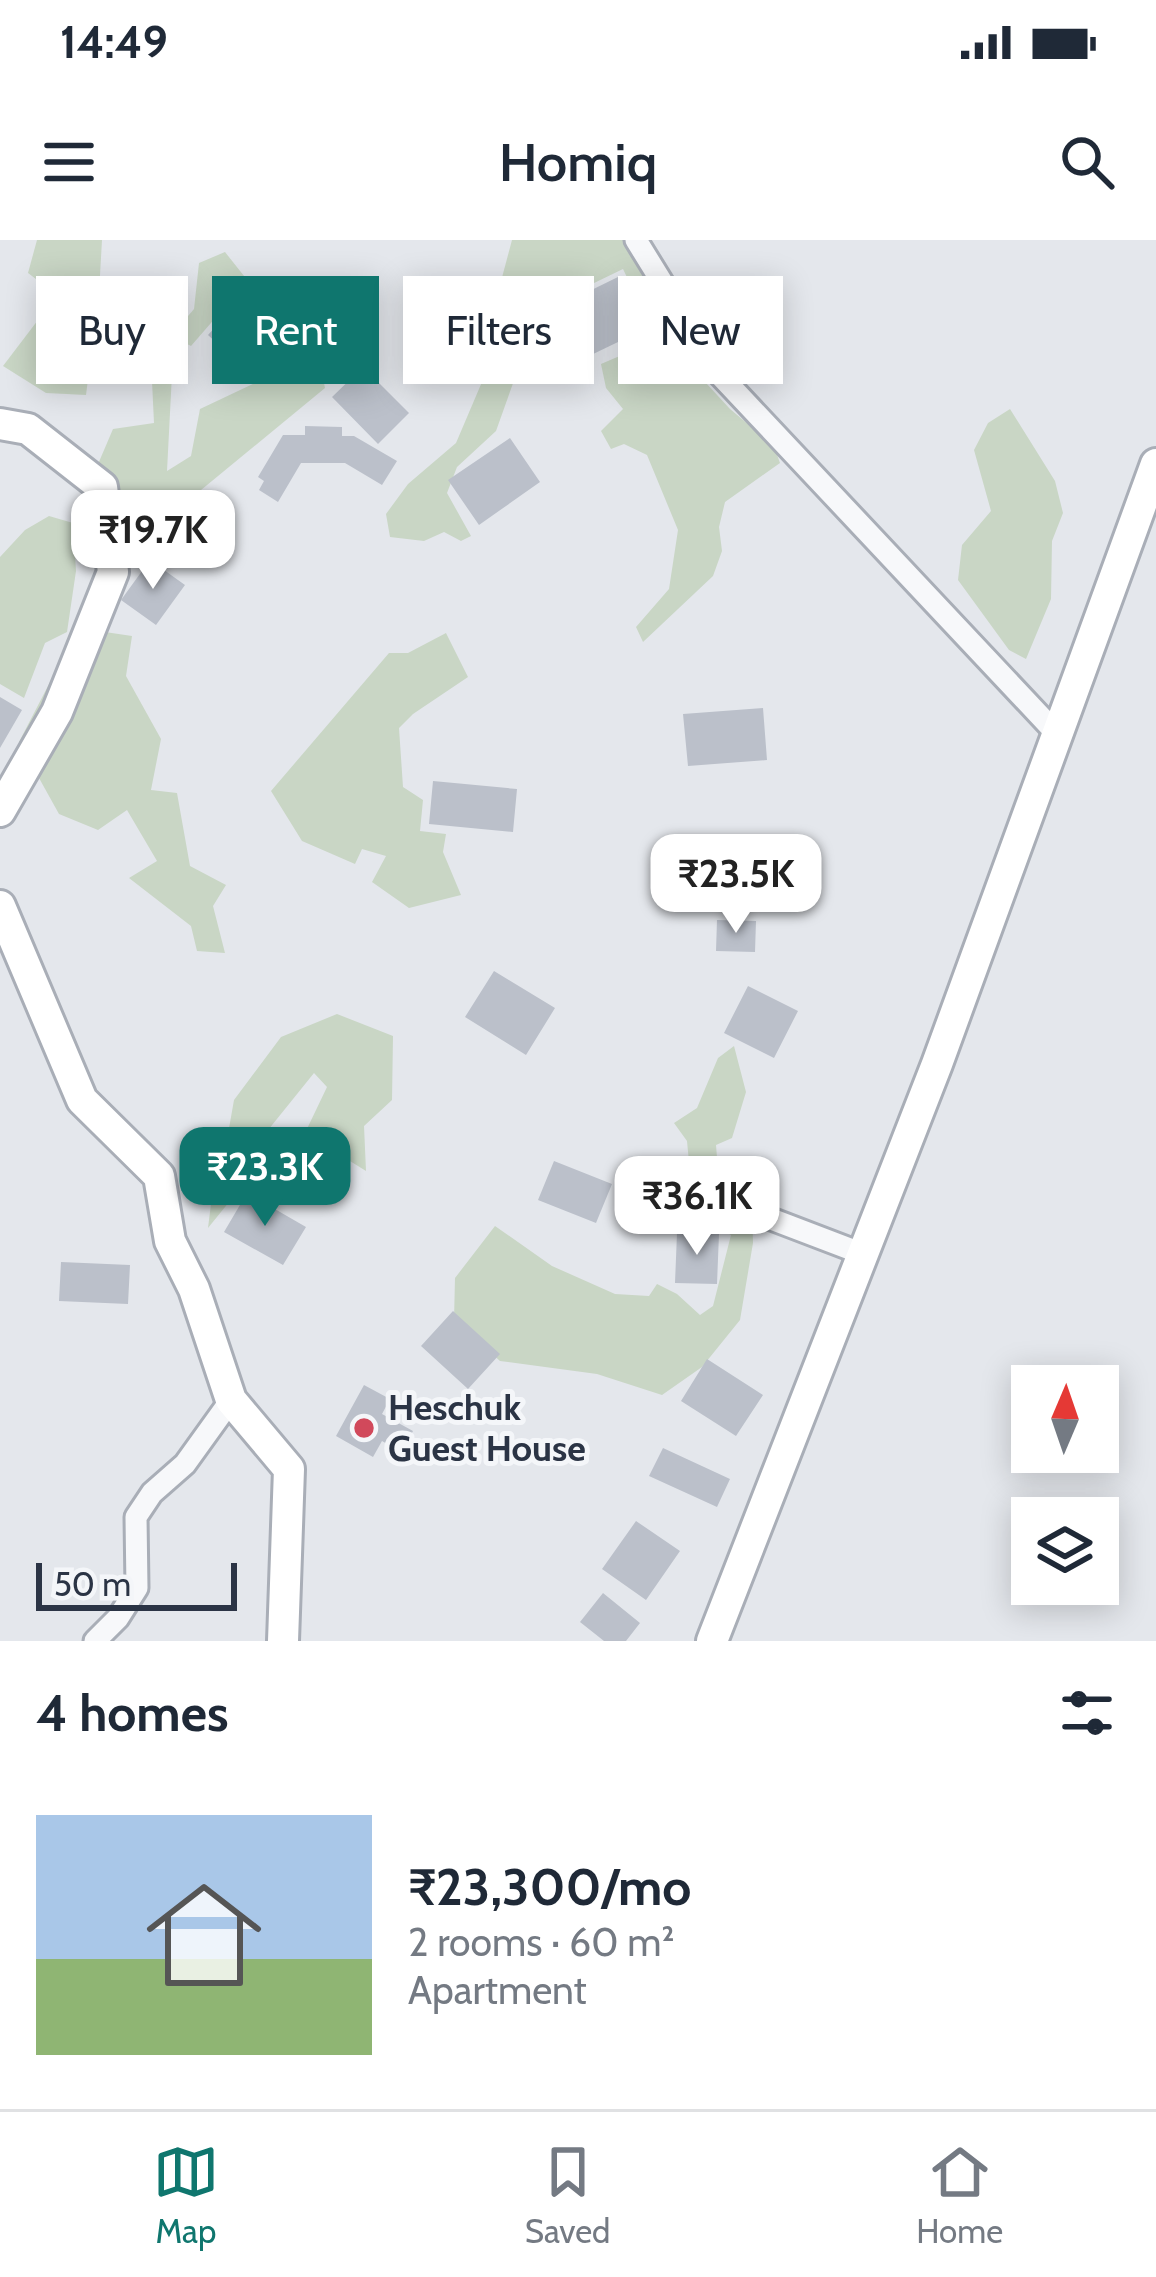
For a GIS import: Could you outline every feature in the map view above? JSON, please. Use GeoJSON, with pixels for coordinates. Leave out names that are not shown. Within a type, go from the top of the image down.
{"type":"FeatureCollection","features":[{"type":"Feature","properties":{"kind":"main road"},"geometry":{"type":"LineString","coordinates":[[0,424],[28,429],[101,487],[113,572],[57,712],[0,811]]}},
{"type":"Feature","properties":{"kind":"main road"},"geometry":{"type":"LineString","coordinates":[[712,1641],[937,1064],[1156,464]]}},
{"type":"Feature","properties":{"kind":"main road"},"geometry":{"type":"LineString","coordinates":[[0,906],[82,1100],[159,1176],[170,1241],[194,1288],[231,1400],[289,1469],[283,1641]]}},
{"type":"Feature","properties":{"kind":"street"},"geometry":{"type":"LineString","coordinates":[[636,240],[718,374],[1058,735]]}},
{"type":"Feature","properties":{"kind":"street"},"geometry":{"type":"LineString","coordinates":[[648,1183],[719,1199],[863,1255]]}},
{"type":"Feature","properties":{"kind":"street"},"geometry":{"type":"LineString","coordinates":[[95,1641],[118,1618],[137,1588],[136,1517],[152,1493],[185,1464],[231,1400]]}},
{"type":"Feature","properties":{"kind":"green space"},"geometry":{"type":"Polygon","coordinates":[[[37,240],[102,240],[100,276],[36,279],[28,273],[37,240]]]}},
{"type":"Feature","properties":{"kind":"green space"},"geometry":{"type":"Polygon","coordinates":[[[512,240],[623,240],[648,276],[626,276],[623,269],[594,283],[594,276],[502,276],[512,240]]]}},
{"type":"Feature","properties":{"kind":"green space"},"geometry":{"type":"Polygon","coordinates":[[[225,252],[244,276],[212,276],[212,322],[191,346],[188,316],[194,309],[199,263],[225,252]]]}},
{"type":"Feature","properties":{"kind":"green space"},"geometry":{"type":"Polygon","coordinates":[[[36,323],[36,384],[87,384],[86,395],[46,393],[3,366],[36,323]]]}},
{"type":"Feature","properties":{"kind":"green space"},"geometry":{"type":"Polygon","coordinates":[[[618,357],[618,384],[707,384],[774,446],[780,463],[725,502],[719,527],[722,551],[713,576],[643,642],[636,627],[669,589],[678,530],[647,455],[624,444],[611,449],[601,431],[623,409],[606,388],[601,364],[618,357]]]}},
{"type":"Feature","properties":{"kind":"green space"},"geometry":{"type":"Polygon","coordinates":[[[152,384],[171,384],[167,471],[191,456],[200,409],[253,384],[324,384],[325,388],[184,504],[153,523],[148,543],[89,546],[78,511],[113,429],[154,423],[152,384]]]}},
{"type":"Feature","properties":{"kind":"green space"},"geometry":{"type":"Polygon","coordinates":[[[481,384],[513,384],[496,431],[457,467],[447,493],[471,536],[461,541],[444,532],[424,541],[390,537],[386,514],[408,484],[456,443],[481,384]]]}},
{"type":"Feature","properties":{"kind":"green space"},"geometry":{"type":"Polygon","coordinates":[[[1010,409],[1055,481],[1063,513],[1052,541],[1051,599],[1026,659],[1009,650],[958,580],[962,545],[991,511],[974,450],[988,423],[1010,409]]]}},
{"type":"Feature","properties":{"kind":"green space"},"geometry":{"type":"Polygon","coordinates":[[[49,516],[73,523],[76,571],[67,632],[45,643],[24,698],[0,684],[0,557],[25,530],[49,516]]]}},
{"type":"Feature","properties":{"kind":"green space"},"geometry":{"type":"Polygon","coordinates":[[[78,628],[132,636],[126,676],[161,739],[151,790],[177,793],[190,866],[226,885],[213,906],[225,953],[197,951],[191,926],[129,878],[157,861],[127,810],[98,830],[59,814],[19,742],[78,628]]]}},
{"type":"Feature","properties":{"kind":"green space"},"geometry":{"type":"Polygon","coordinates":[[[446,633],[468,677],[399,728],[403,787],[423,800],[420,831],[446,834],[443,852],[461,895],[409,908],[372,882],[386,856],[362,849],[355,864],[302,841],[271,791],[389,653],[408,653],[446,633]]]}},
{"type":"Feature","properties":{"kind":"green space"},"geometry":{"type":"Polygon","coordinates":[[[337,1014],[393,1036],[392,1100],[364,1126],[366,1171],[305,1133],[327,1087],[314,1073],[260,1140],[255,1155],[273,1166],[279,1189],[251,1175],[208,1228],[234,1100],[281,1037],[337,1014]]]}},
{"type":"Feature","properties":{"kind":"green space"},"geometry":{"type":"Polygon","coordinates":[[[734,1046],[746,1092],[732,1138],[716,1145],[718,1170],[729,1201],[752,1206],[753,1243],[740,1320],[702,1367],[662,1395],[597,1374],[500,1361],[454,1320],[455,1278],[495,1226],[552,1266],[615,1294],[649,1296],[657,1284],[700,1315],[713,1306],[731,1235],[694,1215],[687,1141],[674,1123],[697,1108],[718,1058],[734,1046]]]}},
{"type":"Feature","properties":{"kind":"building"},"geometry":{"type":"Polygon","coordinates":[[[618,277],[618,342],[594,354],[594,289],[618,277]]]}},
{"type":"Feature","properties":{"kind":"building"},"geometry":{"type":"Polygon","coordinates":[[[379,383],[409,413],[378,444],[332,397],[345,384],[379,383]]]}},
{"type":"Feature","properties":{"kind":"building"},"geometry":{"type":"Polygon","coordinates":[[[305,426],[342,427],[342,436],[354,436],[397,461],[382,485],[345,463],[301,463],[278,502],[259,490],[264,481],[258,477],[283,435],[305,435],[305,426]]]}},
{"type":"Feature","properties":{"kind":"building"},"geometry":{"type":"Polygon","coordinates":[[[510,438],[540,482],[479,525],[448,480],[510,438]]]}},
{"type":"Feature","properties":{"kind":"building"},"geometry":{"type":"Polygon","coordinates":[[[150,560],[185,585],[156,625],[121,600],[150,560]]]}},
{"type":"Feature","properties":{"kind":"building"},"geometry":{"type":"Polygon","coordinates":[[[0,697],[22,710],[0,748],[0,697]]]}},
{"type":"Feature","properties":{"kind":"building"},"geometry":{"type":"Polygon","coordinates":[[[763,708],[767,760],[688,766],[683,714],[763,708]]]}},
{"type":"Feature","properties":{"kind":"building"},"geometry":{"type":"Polygon","coordinates":[[[433,781],[517,789],[513,832],[429,824],[433,781]]]}},
{"type":"Feature","properties":{"kind":"building"},"geometry":{"type":"Polygon","coordinates":[[[717,920],[756,921],[755,952],[716,951],[717,920]]]}},
{"type":"Feature","properties":{"kind":"building"},"geometry":{"type":"Polygon","coordinates":[[[494,971],[555,1008],[526,1055],[465,1017],[494,971]]]}},
{"type":"Feature","properties":{"kind":"building"},"geometry":{"type":"Polygon","coordinates":[[[748,986],[798,1011],[774,1058],[724,1033],[748,986]]]}},
{"type":"Feature","properties":{"kind":"building"},"geometry":{"type":"Polygon","coordinates":[[[554,1161],[612,1184],[596,1223],[538,1200],[554,1161]]]}},
{"type":"Feature","properties":{"kind":"building"},"geometry":{"type":"Polygon","coordinates":[[[247,1193],[306,1227],[283,1265],[224,1232],[247,1193]]]}},
{"type":"Feature","properties":{"kind":"building"},"geometry":{"type":"Polygon","coordinates":[[[677,1233],[719,1234],[717,1284],[675,1283],[677,1233]]]}},
{"type":"Feature","properties":{"kind":"building"},"geometry":{"type":"Polygon","coordinates":[[[61,1262],[130,1265],[128,1304],[59,1301],[61,1262]]]}},
{"type":"Feature","properties":{"kind":"building"},"geometry":{"type":"Polygon","coordinates":[[[453,1311],[500,1354],[468,1389],[421,1346],[453,1311]]]}},
{"type":"Feature","properties":{"kind":"building"},"geometry":{"type":"Polygon","coordinates":[[[707,1359],[763,1395],[736,1436],[681,1401],[707,1359]]]}},
{"type":"Feature","properties":{"kind":"building"},"geometry":{"type":"Polygon","coordinates":[[[364,1385],[390,1399],[382,1414],[413,1431],[401,1452],[382,1441],[373,1457],[336,1436],[364,1385]]]}},
{"type":"Feature","properties":{"kind":"building"},"geometry":{"type":"Polygon","coordinates":[[[663,1448],[730,1479],[717,1507],[649,1476],[663,1448]]]}},
{"type":"Feature","properties":{"kind":"building"},"geometry":{"type":"Polygon","coordinates":[[[636,1521],[680,1551],[646,1600],[602,1569],[636,1521]]]}},
{"type":"Feature","properties":{"kind":"building"},"geometry":{"type":"Polygon","coordinates":[[[603,1593],[640,1623],[626,1641],[604,1641],[580,1622],[603,1593]]]}},
{"type":"Feature","properties":{"kind":"place","name":"Heschuk Guest House"},"geometry":{"type":"Point","coordinates":[364,1428]}}]}
